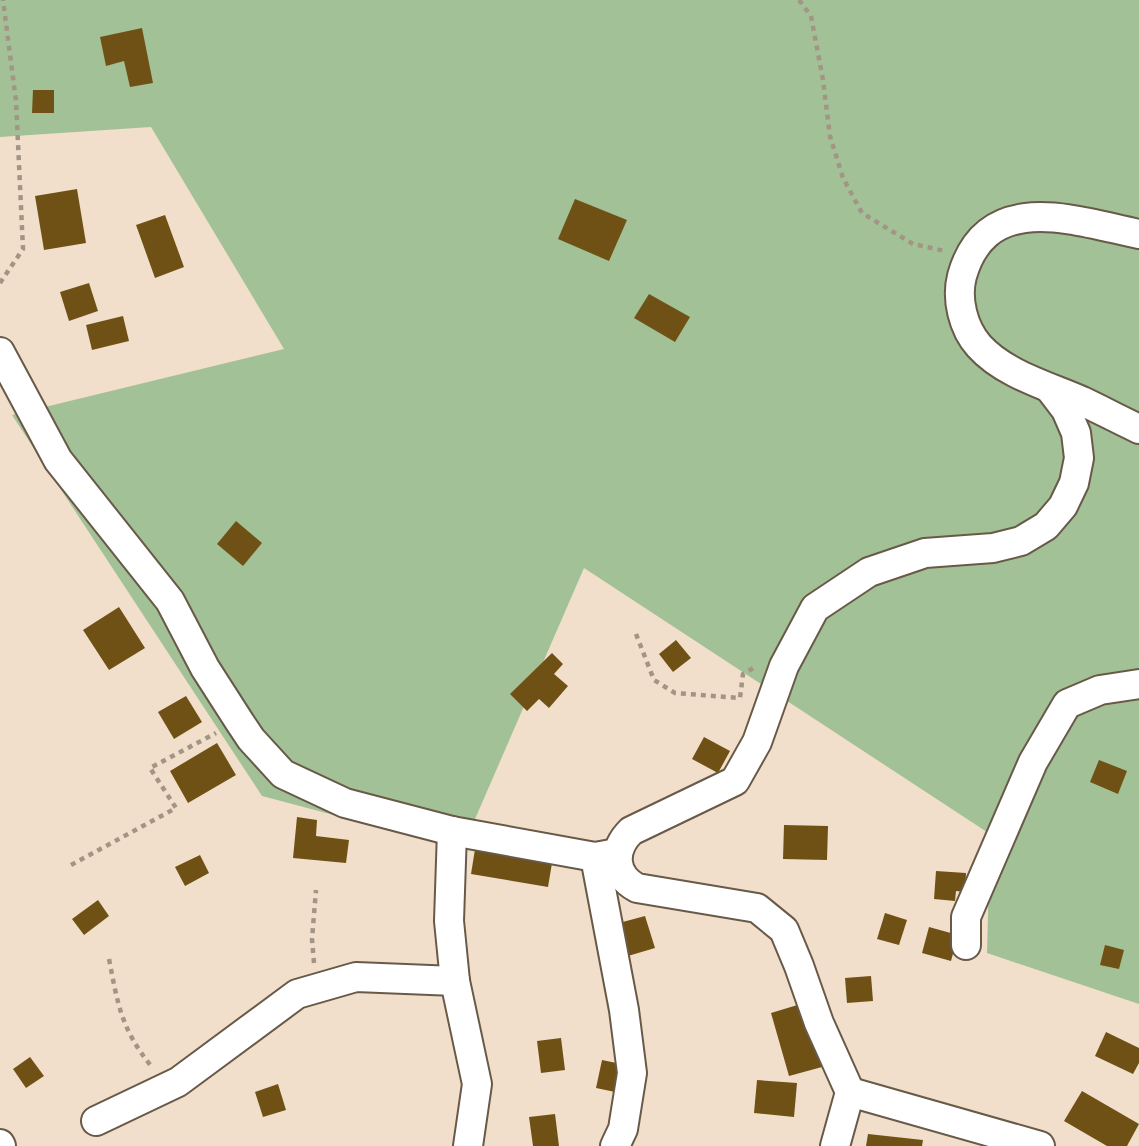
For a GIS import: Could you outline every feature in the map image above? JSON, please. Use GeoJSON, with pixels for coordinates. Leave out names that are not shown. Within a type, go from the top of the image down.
{"type":"FeatureCollection","features":[{"type":"Feature","properties":{"kind":"street"},"geometry":{"type":"LineString","coordinates":[[1139,234],[1055,216],[1017,217],[998,226],[982,239],[969,256],[962,279],[960,302],[966,325],[978,345],[996,361],[1139,429]]}},
{"type":"Feature","properties":{"kind":"street"},"geometry":{"type":"LineString","coordinates":[[0,352],[58,460],[170,601],[205,668],[239,721],[251,739],[283,774],[345,803],[452,831],[606,855],[625,880],[637,888],[757,908],[783,930],[819,1023],[850,1092],[835,1146]]}},
{"type":"Feature","properties":{"kind":"street"},"geometry":{"type":"LineString","coordinates":[[606,855],[631,831],[735,781],[757,741],[784,666],[815,608],[869,572],[925,553],[993,548],[1021,541],[1046,526],[1063,506],[1074,483],[1079,458],[1076,433],[1066,410],[1050,389]]}},
{"type":"Feature","properties":{"kind":"street"},"geometry":{"type":"LineString","coordinates":[[966,945],[966,917],[1034,762],[1067,704],[1100,690],[1139,684]]}},
{"type":"Feature","properties":{"kind":"street"},"geometry":{"type":"LineString","coordinates":[[452,831],[449,921],[455,981],[477,1084],[468,1146]]}},
{"type":"Feature","properties":{"kind":"street"},"geometry":{"type":"LineString","coordinates":[[606,855],[632,1073],[623,1129],[615,1146]]}},
{"type":"Feature","properties":{"kind":"street"},"geometry":{"type":"LineString","coordinates":[[96,1121],[178,1082],[297,994],[356,976],[455,981]]}},
{"type":"Feature","properties":{"kind":"street"},"geometry":{"type":"LineString","coordinates":[[850,1092],[1040,1146]]}},
{"type":"Feature","properties":{"kind":"path"},"geometry":{"type":"LineString","coordinates":[[0,283],[23,249],[16,101],[3,0]]}},
{"type":"Feature","properties":{"kind":"path"},"geometry":{"type":"LineString","coordinates":[[799,0],[810,16],[823,80],[830,136],[843,178],[862,214],[913,244],[969,256]]}},
{"type":"Feature","properties":{"kind":"path"},"geometry":{"type":"LineString","coordinates":[[636,635],[654,680],[675,693],[740,698],[743,674],[798,640]]}},
{"type":"Feature","properties":{"kind":"path"},"geometry":{"type":"LineString","coordinates":[[71,865],[176,808],[150,768],[239,721]]}},
{"type":"Feature","properties":{"kind":"path"},"geometry":{"type":"LineString","coordinates":[[316,890],[312,939],[317,988]]}},
{"type":"Feature","properties":{"kind":"path"},"geometry":{"type":"LineString","coordinates":[[110,959],[119,1011],[134,1045],[168,1087]]}},
{"type":"Feature","properties":{"kind":"green space"},"geometry":{"type":"Polygon","coordinates":[[[0,0],[1139,0],[1139,1004],[987,953],[990,834],[584,568],[462,849],[262,796],[12,415],[284,349],[151,127],[0,137],[0,0]]]}},
{"type":"Feature","properties":{"kind":"building"},"geometry":{"type":"Polygon","coordinates":[[[142,28],[153,83],[130,87],[124,61],[106,66],[100,37],[142,28]]]}},
{"type":"Feature","properties":{"kind":"building"},"geometry":{"type":"Polygon","coordinates":[[[33,90],[54,90],[54,113],[32,113],[33,90]]]}},
{"type":"Feature","properties":{"kind":"building"},"geometry":{"type":"Polygon","coordinates":[[[77,189],[86,243],[44,250],[35,196],[77,189]]]}},
{"type":"Feature","properties":{"kind":"building"},"geometry":{"type":"Polygon","coordinates":[[[575,199],[627,220],[609,261],[558,239],[575,199]]]}},
{"type":"Feature","properties":{"kind":"building"},"geometry":{"type":"Polygon","coordinates":[[[165,215],[184,267],[155,278],[136,225],[165,215]]]}},
{"type":"Feature","properties":{"kind":"building"},"geometry":{"type":"Polygon","coordinates":[[[89,283],[98,311],[69,321],[60,292],[89,283]]]}},
{"type":"Feature","properties":{"kind":"building"},"geometry":{"type":"Polygon","coordinates":[[[649,294],[690,317],[675,342],[634,318],[649,294]]]}},
{"type":"Feature","properties":{"kind":"building"},"geometry":{"type":"Polygon","coordinates":[[[123,316],[129,341],[92,350],[86,325],[123,316]]]}},
{"type":"Feature","properties":{"kind":"building"},"geometry":{"type":"Polygon","coordinates":[[[236,521],[262,543],[243,566],[217,544],[236,521]]]}},
{"type":"Feature","properties":{"kind":"building"},"geometry":{"type":"Polygon","coordinates":[[[119,607],[145,648],[109,670],[83,630],[119,607]]]}},
{"type":"Feature","properties":{"kind":"building"},"geometry":{"type":"Polygon","coordinates":[[[676,640],[691,658],[673,672],[659,654],[676,640]]]}},
{"type":"Feature","properties":{"kind":"building"},"geometry":{"type":"Polygon","coordinates":[[[552,653],[563,664],[554,674],[568,686],[549,708],[539,699],[527,711],[510,694],[552,653]]]}},
{"type":"Feature","properties":{"kind":"building"},"geometry":{"type":"Polygon","coordinates":[[[186,696],[202,722],[174,739],[158,712],[186,696]]]}},
{"type":"Feature","properties":{"kind":"building"},"geometry":{"type":"Polygon","coordinates":[[[704,737],[730,751],[718,773],[692,759],[704,737]]]}},
{"type":"Feature","properties":{"kind":"building"},"geometry":{"type":"Polygon","coordinates":[[[217,743],[236,775],[188,803],[170,771],[217,743]]]}},
{"type":"Feature","properties":{"kind":"building"},"geometry":{"type":"Polygon","coordinates":[[[1099,760],[1127,771],[1118,794],[1090,782],[1099,760]]]}},
{"type":"Feature","properties":{"kind":"building"},"geometry":{"type":"Polygon","coordinates":[[[297,817],[317,820],[316,836],[349,840],[346,863],[293,858],[297,817]]]}},
{"type":"Feature","properties":{"kind":"building"},"geometry":{"type":"Polygon","coordinates":[[[784,825],[828,826],[827,860],[783,859],[784,825]]]}},
{"type":"Feature","properties":{"kind":"building"},"geometry":{"type":"Polygon","coordinates":[[[476,843],[553,857],[548,887],[471,874],[476,843]]]}},
{"type":"Feature","properties":{"kind":"building"},"geometry":{"type":"Polygon","coordinates":[[[200,855],[209,873],[185,886],[175,867],[200,855]]]}},
{"type":"Feature","properties":{"kind":"building"},"geometry":{"type":"Polygon","coordinates":[[[936,871],[966,873],[965,892],[956,891],[955,901],[934,899],[936,871]]]}},
{"type":"Feature","properties":{"kind":"building"},"geometry":{"type":"Polygon","coordinates":[[[98,900],[109,916],[84,935],[72,919],[98,900]]]}},
{"type":"Feature","properties":{"kind":"building"},"geometry":{"type":"Polygon","coordinates":[[[885,913],[907,920],[899,945],[877,939],[885,913]]]}},
{"type":"Feature","properties":{"kind":"building"},"geometry":{"type":"Polygon","coordinates":[[[645,916],[655,948],[628,956],[619,923],[645,916]]]}},
{"type":"Feature","properties":{"kind":"building"},"geometry":{"type":"Polygon","coordinates":[[[929,927],[958,935],[951,961],[922,953],[929,927]]]}},
{"type":"Feature","properties":{"kind":"building"},"geometry":{"type":"Polygon","coordinates":[[[1105,945],[1124,950],[1119,969],[1100,965],[1105,945]]]}},
{"type":"Feature","properties":{"kind":"building"},"geometry":{"type":"Polygon","coordinates":[[[871,976],[873,1001],[847,1003],[845,978],[871,976]]]}},
{"type":"Feature","properties":{"kind":"building"},"geometry":{"type":"Polygon","coordinates":[[[804,1003],[822,1067],[789,1076],[771,1013],[804,1003]]]}},
{"type":"Feature","properties":{"kind":"building"},"geometry":{"type":"Polygon","coordinates":[[[1106,1032],[1139,1048],[1139,1063],[1133,1074],[1095,1056],[1106,1032]]]}},
{"type":"Feature","properties":{"kind":"building"},"geometry":{"type":"Polygon","coordinates":[[[561,1038],[565,1070],[541,1073],[537,1041],[561,1038]]]}},
{"type":"Feature","properties":{"kind":"building"},"geometry":{"type":"Polygon","coordinates":[[[30,1057],[44,1076],[26,1088],[13,1069],[30,1057]]]}},
{"type":"Feature","properties":{"kind":"building"},"geometry":{"type":"Polygon","coordinates":[[[602,1060],[626,1065],[620,1093],[596,1088],[602,1060]]]}},
{"type":"Feature","properties":{"kind":"building"},"geometry":{"type":"Polygon","coordinates":[[[757,1080],[797,1083],[794,1117],[754,1113],[757,1080]]]}},
{"type":"Feature","properties":{"kind":"building"},"geometry":{"type":"Polygon","coordinates":[[[278,1084],[286,1110],[263,1117],[255,1092],[278,1084]]]}},
{"type":"Feature","properties":{"kind":"building"},"geometry":{"type":"Polygon","coordinates":[[[1082,1091],[1139,1124],[1127,1146],[1107,1146],[1064,1121],[1082,1091]]]}},
{"type":"Feature","properties":{"kind":"building"},"geometry":{"type":"Polygon","coordinates":[[[555,1114],[559,1146],[533,1146],[529,1117],[555,1114]]]}},
{"type":"Feature","properties":{"kind":"building"},"geometry":{"type":"Polygon","coordinates":[[[868,1134],[923,1140],[922,1146],[866,1146],[868,1134]]]}}]}
